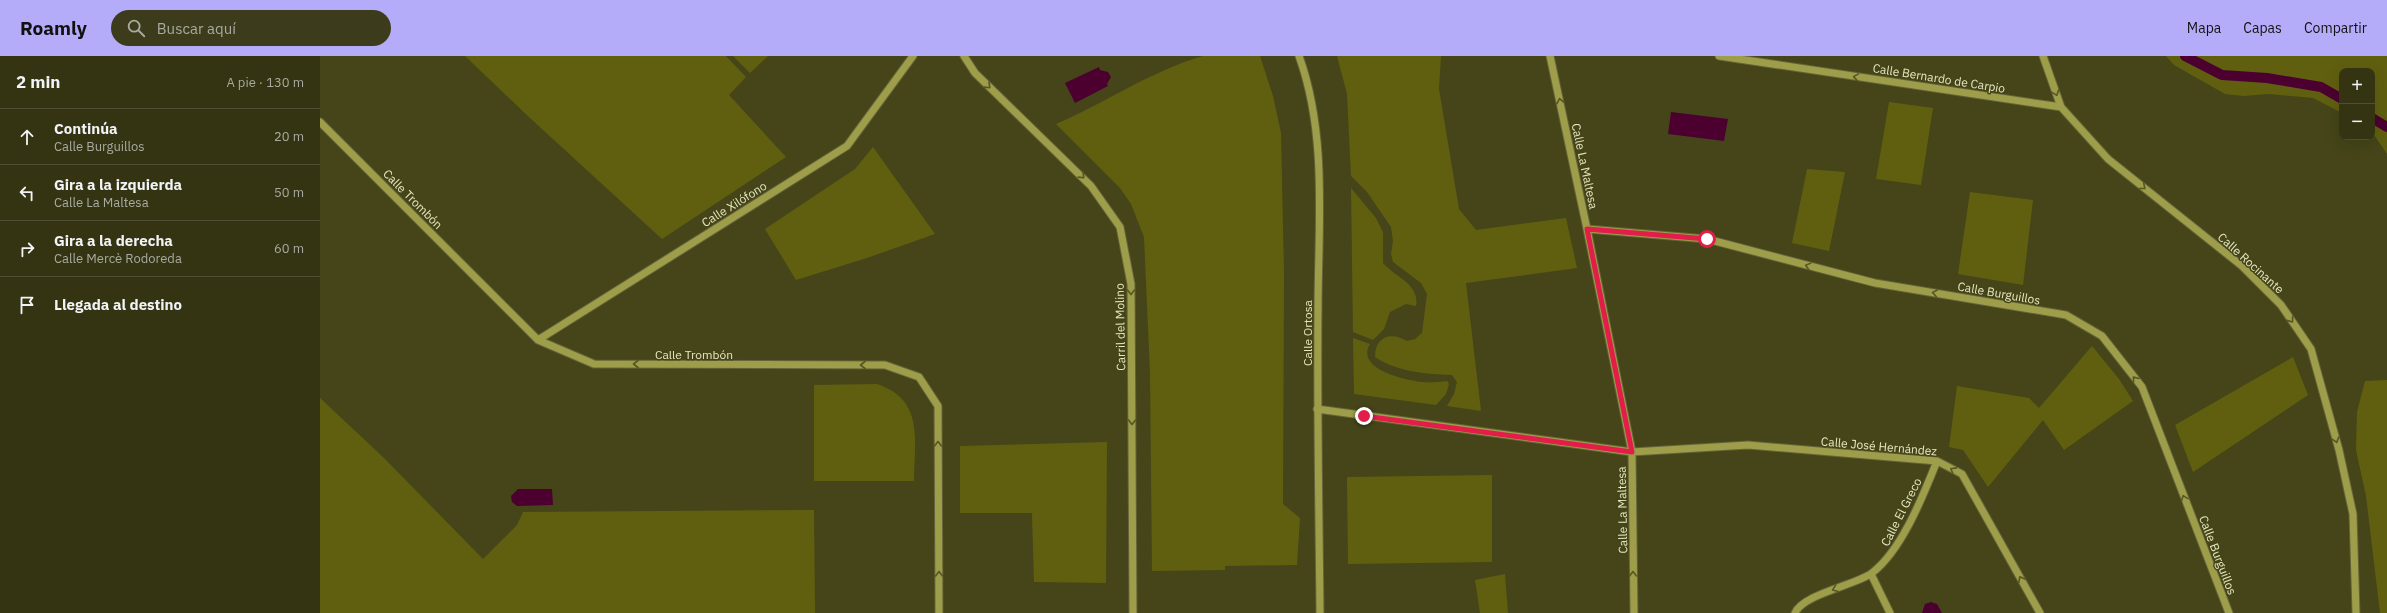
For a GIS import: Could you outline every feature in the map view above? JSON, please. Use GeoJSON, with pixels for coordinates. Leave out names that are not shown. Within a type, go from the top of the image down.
{"type":"FeatureCollection","features":[{"type":"Feature","properties":{"kind":"street","name":"Calle Xilófono"},"geometry":{"type":"LineString","coordinates":[[538,340],[847,146],[913,56]]}},
{"type":"Feature","properties":{"kind":"street","name":"Carril del Molino"},"geometry":{"type":"LineString","coordinates":[[964,56],[975,73],[1092,186],[1120,227],[1131,284],[1133,613]]}},
{"type":"Feature","properties":{"kind":"street","name":"Calle Ortosa"},"geometry":{"type":"LineString","coordinates":[[1299,56],[1309,83],[1318,152],[1317,409],[1320,613]]}},
{"type":"Feature","properties":{"kind":"street","name":"Calle La Maltesa"},"geometry":{"type":"LineString","coordinates":[[1550,56],[1632,452],[1634,613]]}},
{"type":"Feature","properties":{"kind":"street","name":"Calle Bernardo de Carpio"},"geometry":{"type":"LineString","coordinates":[[1719,56],[2061,107]]}},
{"type":"Feature","properties":{"kind":"street","name":"Calle Rocinante"},"geometry":{"type":"LineString","coordinates":[[2042,56],[2061,107],[2108,159],[2242,266],[2281,305],[2312,349],[2339,450],[2353,514],[2356,613]]}},
{"type":"Feature","properties":{"kind":"street","name":"Calle Trombón"},"geometry":{"type":"LineString","coordinates":[[320,122],[538,340],[594,364],[885,365],[919,377],[938,406],[939,613]]}},
{"type":"Feature","properties":{"kind":"street","name":"Calle Burguillos"},"geometry":{"type":"LineString","coordinates":[[1587,229],[1707,239],[1875,283],[2066,315],[2102,336],[2142,387],[2229,613]]}},
{"type":"Feature","properties":{"kind":"street","name":"Calle José Hernández"},"geometry":{"type":"LineString","coordinates":[[1317,409],[1632,452],[1748,446],[1938,461],[1962,474],[2040,613]]}},
{"type":"Feature","properties":{"kind":"street","name":"Calle El Greco"},"geometry":{"type":"LineString","coordinates":[[1795,613],[1821,594],[1871,574],[1892,555],[1938,461]]}},
{"type":"Feature","properties":{"kind":"street"},"geometry":{"type":"LineString","coordinates":[[1871,574],[1890,613]]}},
{"type":"Feature","properties":{"kind":"shaded area"},"geometry":{"type":"Polygon","coordinates":[[[465,56],[726,56],[746,77],[729,95],[786,157],[662,239],[465,56]]]}},
{"type":"Feature","properties":{"kind":"shaded area"},"geometry":{"type":"Polygon","coordinates":[[[733,56],[768,56],[750,73],[733,56]]]}},
{"type":"Feature","properties":{"kind":"shaded area"},"geometry":{"type":"Polygon","coordinates":[[[1203,56],[1260,56],[1273,96],[1281,133],[1284,273],[1283,504],[1300,518],[1297,565],[1225,566],[1225,570],[1152,571],[1150,373],[1144,237],[1131,204],[1120,188],[1056,124],[1165,70],[1203,56]]]}},
{"type":"Feature","properties":{"kind":"shaded area"},"geometry":{"type":"Polygon","coordinates":[[[1337,56],[1441,56],[1439,89],[1459,209],[1476,230],[1566,218],[1577,268],[1466,283],[1481,411],[1447,406],[1454,394],[1457,382],[1452,375],[1422,373],[1402,369],[1375,357],[1378,345],[1385,338],[1395,336],[1407,341],[1415,339],[1422,333],[1427,294],[1421,283],[1393,262],[1391,254],[1393,241],[1391,227],[1367,192],[1351,176],[1347,94],[1337,56]]]}},
{"type":"Feature","properties":{"kind":"shaded area"},"geometry":{"type":"Polygon","coordinates":[[[2166,56],[2387,56],[2387,154],[2375,136],[2375,68],[2339,68],[2339,111],[2313,98],[2269,94],[2243,96],[2225,94],[2174,65],[2166,56]]]}},
{"type":"Feature","properties":{"kind":"shaded area"},"geometry":{"type":"Polygon","coordinates":[[[1099,67],[1100,70],[1108,72],[1111,77],[1107,84],[1108,86],[1075,103],[1065,83],[1099,67]]]}},
{"type":"Feature","properties":{"kind":"shaded area"},"geometry":{"type":"Polygon","coordinates":[[[1889,102],[1933,108],[1921,185],[1876,179],[1889,102]]]}},
{"type":"Feature","properties":{"kind":"shaded area"},"geometry":{"type":"Polygon","coordinates":[[[1671,112],[1728,119],[1724,141],[1668,134],[1671,112]]]}},
{"type":"Feature","properties":{"kind":"shaded area"},"geometry":{"type":"Polygon","coordinates":[[[873,147],[935,234],[867,258],[796,280],[765,229],[855,169],[873,147]]]}},
{"type":"Feature","properties":{"kind":"shaded area"},"geometry":{"type":"Polygon","coordinates":[[[1807,169],[1845,172],[1829,251],[1792,243],[1807,169]]]}},
{"type":"Feature","properties":{"kind":"shaded area"},"geometry":{"type":"Polygon","coordinates":[[[1351,188],[1376,218],[1383,232],[1383,263],[1410,286],[1416,298],[1416,306],[1406,304],[1390,312],[1384,329],[1373,340],[1353,332],[1351,188]]]}},
{"type":"Feature","properties":{"kind":"shaded area"},"geometry":{"type":"Polygon","coordinates":[[[1970,192],[2033,200],[2023,285],[1958,274],[1970,192]]]}},
{"type":"Feature","properties":{"kind":"shaded area"},"geometry":{"type":"Polygon","coordinates":[[[1353,338],[1370,344],[1367,353],[1369,360],[1384,372],[1414,381],[1447,381],[1449,384],[1446,394],[1436,405],[1354,394],[1353,338]]]}},
{"type":"Feature","properties":{"kind":"shaded area"},"geometry":{"type":"Polygon","coordinates":[[[2092,346],[2119,379],[2133,401],[2064,450],[2043,420],[1988,487],[1963,450],[1949,447],[1957,386],[2029,398],[2039,408],[2092,346]]]}},
{"type":"Feature","properties":{"kind":"shaded area"},"geometry":{"type":"Polygon","coordinates":[[[2293,357],[2308,395],[2193,472],[2175,425],[2293,357]]]}},
{"type":"Feature","properties":{"kind":"shaded area"},"geometry":{"type":"Polygon","coordinates":[[[2387,380],[2387,613],[2380,613],[2366,496],[2356,450],[2357,412],[2365,381],[2387,380]]]}},
{"type":"Feature","properties":{"kind":"shaded area"},"geometry":{"type":"Polygon","coordinates":[[[877,384],[892,391],[903,400],[910,411],[914,424],[915,437],[914,481],[814,481],[814,385],[877,384]]]}},
{"type":"Feature","properties":{"kind":"shaded area"},"geometry":{"type":"Polygon","coordinates":[[[320,398],[384,458],[483,559],[517,525],[523,512],[814,510],[815,613],[320,613],[320,398]]]}},
{"type":"Feature","properties":{"kind":"shaded area"},"geometry":{"type":"Polygon","coordinates":[[[1107,442],[1106,583],[1034,582],[1032,513],[960,513],[960,446],[1107,442]]]}},
{"type":"Feature","properties":{"kind":"shaded area"},"geometry":{"type":"Polygon","coordinates":[[[1492,475],[1492,562],[1348,564],[1347,477],[1492,475]]]}},
{"type":"Feature","properties":{"kind":"shaded area"},"geometry":{"type":"Polygon","coordinates":[[[518,489],[552,489],[553,505],[517,506],[512,502],[511,496],[518,489]]]}},
{"type":"Feature","properties":{"kind":"shaded area"},"geometry":{"type":"Polygon","coordinates":[[[1505,574],[1508,613],[1480,613],[1475,580],[1505,574]]]}},
{"type":"Feature","properties":{"kind":"shaded area"},"geometry":{"type":"Polygon","coordinates":[[[1931,602],[1937,604],[1942,613],[1922,613],[1925,604],[1931,602]]]}},
{"type":"Feature","properties":{"kind":"waterway"},"geometry":{"type":"LineString","coordinates":[[2185,56],[2222,75],[2267,78],[2321,87],[2339,97]]}},
{"type":"Feature","properties":{"kind":"waterway"},"geometry":{"type":"LineString","coordinates":[[2375,120],[2387,127]]}},
{"type":"Feature","properties":{"kind":"route"},"geometry":{"type":"LineString","coordinates":[[1364,416],[1632,452],[1587,229],[1707,239]]}}]}
